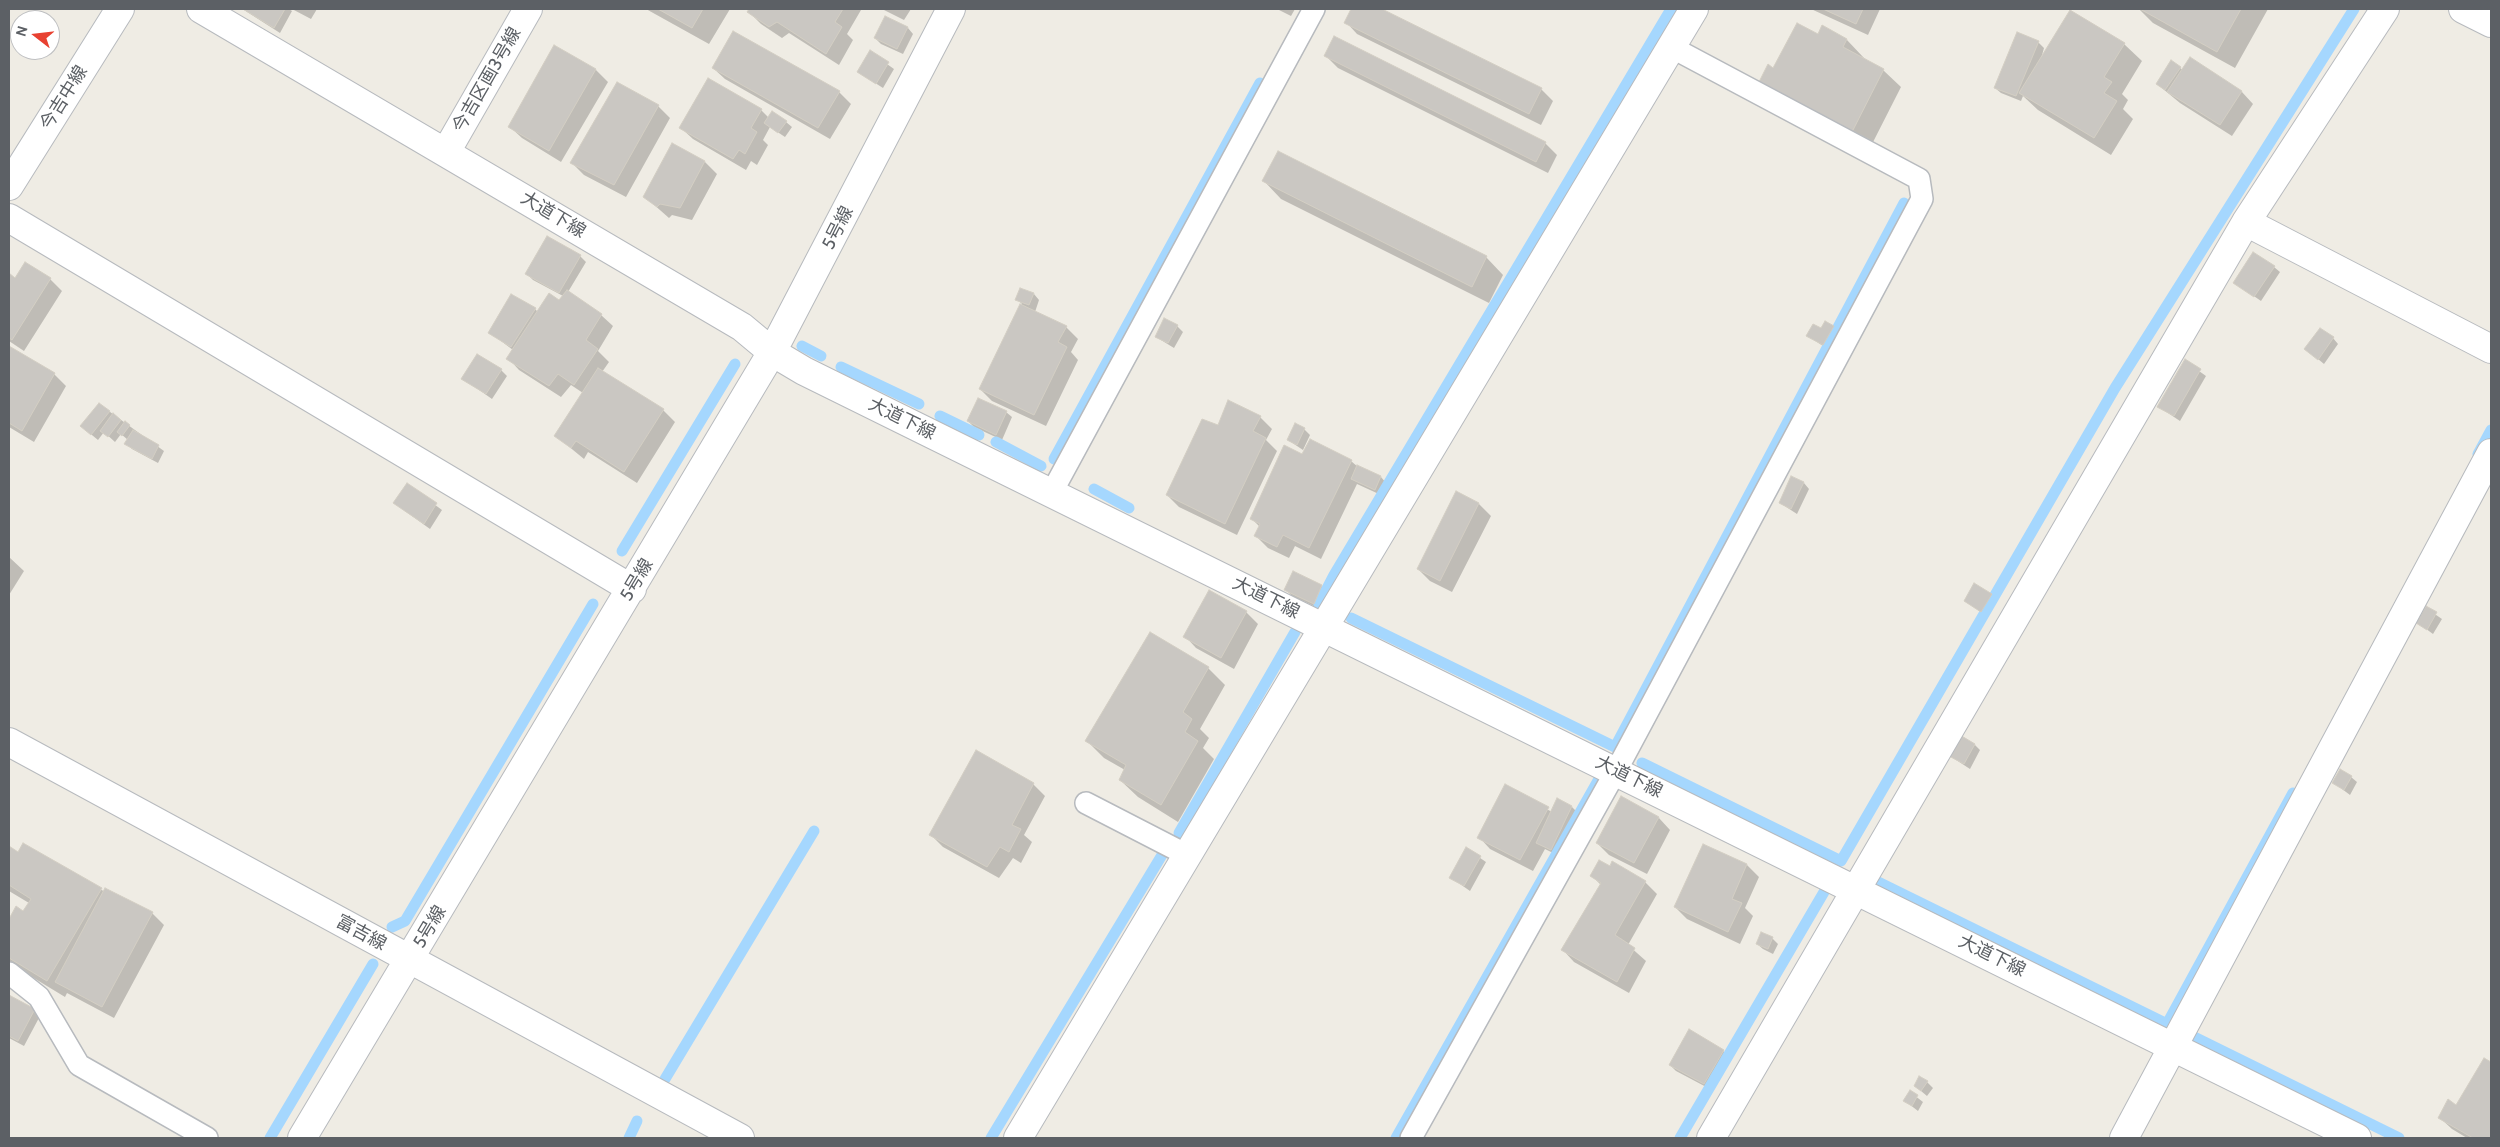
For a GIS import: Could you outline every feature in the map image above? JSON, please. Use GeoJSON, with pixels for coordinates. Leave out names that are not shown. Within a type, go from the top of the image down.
{"type":"FeatureCollection","features":[{"type":"Feature","properties":{"kind":"street","name":"今吉中線"},"geometry":{"type":"LineString","coordinates":[[9,186],[120,9]]}},
{"type":"Feature","properties":{"kind":"street","name":"大道下線"},"geometry":{"type":"LineString","coordinates":[[201,9],[742,327],[772,352],[804,371],[2357,1138]]}},
{"type":"Feature","properties":{"kind":"street","name":"今吉区画3号線"},"geometry":{"type":"LineString","coordinates":[[446,152],[528,9]]}},
{"type":"Feature","properties":{"kind":"street","name":"5号線"},"geometry":{"type":"LineString","coordinates":[[302,1138],[772,352],[951,9]]}},
{"type":"Feature","properties":{"kind":"street"},"geometry":{"type":"LineString","coordinates":[[1018,1138],[1694,9]]}},
{"type":"Feature","properties":{"kind":"street"},"geometry":{"type":"LineString","coordinates":[[1711,1138],[2246,222],[2385,9]]}},
{"type":"Feature","properties":{"kind":"street"},"geometry":{"type":"LineString","coordinates":[[2463,9],[2491,23]]}},
{"type":"Feature","properties":{"kind":"street"},"geometry":{"type":"LineString","coordinates":[[9,218],[632,589]]}},
{"type":"Feature","properties":{"kind":"street"},"geometry":{"type":"LineString","coordinates":[[2246,222],[2491,349]]}},
{"type":"Feature","properties":{"kind":"street"},"geometry":{"type":"LineString","coordinates":[[2124,1138],[2491,453]]}},
{"type":"Feature","properties":{"kind":"street","name":"富吉線"},"geometry":{"type":"LineString","coordinates":[[9,742],[740,1138]]}},
{"type":"Feature","properties":{"kind":"lane"},"geometry":{"type":"LineString","coordinates":[[1052,492],[1314,9]]}},
{"type":"Feature","properties":{"kind":"lane"},"geometry":{"type":"LineString","coordinates":[[1411,1138],[1616,771],[1922,199],[1919,179],[1671,47]]}},
{"type":"Feature","properties":{"kind":"lane"},"geometry":{"type":"LineString","coordinates":[[1086,803],[1187,855]]}},
{"type":"Feature","properties":{"kind":"lane"},"geometry":{"type":"LineString","coordinates":[[9,973],[39,997],[79,1065],[207,1138]]}},
{"type":"Feature","properties":{"kind":"building"},"geometry":{"type":"Polygon","coordinates":[[[243,9],[285,9],[274,28],[243,9]]]}},
{"type":"Feature","properties":{"kind":"building"},"geometry":{"type":"Polygon","coordinates":[[[658,9],[703,9],[692,28],[658,9]]]}},
{"type":"Feature","properties":{"kind":"building"},"geometry":{"type":"Polygon","coordinates":[[[749,9],[843,9],[835,22],[842,27],[826,54],[777,22],[769,27],[747,12],[749,9]]]}},
{"type":"Feature","properties":{"kind":"building"},"geometry":{"type":"Polygon","coordinates":[[[1351,9],[1382,9],[1542,88],[1529,114],[1344,23],[1351,9]]]}},
{"type":"Feature","properties":{"kind":"building"},"geometry":{"type":"Polygon","coordinates":[[[1823,9],[1863,9],[1856,24],[1823,9]]]}},
{"type":"Feature","properties":{"kind":"building"},"geometry":{"type":"Polygon","coordinates":[[[2140,9],[2241,9],[2217,52],[2140,9]]]}},
{"type":"Feature","properties":{"kind":"building"},"geometry":{"type":"Polygon","coordinates":[[[2070,10],[2125,43],[2104,77],[2112,82],[2104,93],[2117,101],[2094,138],[2019,93],[2070,10]]]}},
{"type":"Feature","properties":{"kind":"building"},"geometry":{"type":"Polygon","coordinates":[[[885,16],[908,27],[897,49],[874,38],[885,16]]]}},
{"type":"Feature","properties":{"kind":"building"},"geometry":{"type":"Polygon","coordinates":[[[1797,23],[1818,34],[1822,25],[1847,39],[1843,47],[1884,69],[1852,132],[1759,82],[1768,64],[1773,68],[1797,23]]]}},
{"type":"Feature","properties":{"kind":"building"},"geometry":{"type":"Polygon","coordinates":[[[733,31],[840,91],[818,128],[712,68],[733,31]]]}},
{"type":"Feature","properties":{"kind":"building"},"geometry":{"type":"Polygon","coordinates":[[[2017,32],[2039,41],[2016,96],[1994,88],[2017,32]]]}},
{"type":"Feature","properties":{"kind":"building"},"geometry":{"type":"Polygon","coordinates":[[[1334,36],[1546,142],[1536,162],[1324,56],[1334,36]]]}},
{"type":"Feature","properties":{"kind":"building"},"geometry":{"type":"Polygon","coordinates":[[[554,45],[596,69],[549,151],[508,127],[554,45]]]}},
{"type":"Feature","properties":{"kind":"building"},"geometry":{"type":"Polygon","coordinates":[[[870,50],[889,62],[876,84],[857,72],[870,50]]]}},
{"type":"Feature","properties":{"kind":"building"},"geometry":{"type":"Polygon","coordinates":[[[2190,57],[2242,91],[2220,125],[2167,92],[2190,57]]]}},
{"type":"Feature","properties":{"kind":"building"},"geometry":{"type":"Polygon","coordinates":[[[2171,60],[2181,67],[2165,90],[2156,84],[2171,60]]]}},
{"type":"Feature","properties":{"kind":"building"},"geometry":{"type":"Polygon","coordinates":[[[708,78],[762,109],[751,128],[757,132],[745,154],[739,150],[733,159],[679,128],[708,78]]]}},
{"type":"Feature","properties":{"kind":"building"},"geometry":{"type":"Polygon","coordinates":[[[617,82],[659,105],[614,185],[570,163],[617,82]]]}},
{"type":"Feature","properties":{"kind":"building"},"geometry":{"type":"Polygon","coordinates":[[[772,111],[787,121],[778,133],[764,123],[772,111]]]}},
{"type":"Feature","properties":{"kind":"building"},"geometry":{"type":"Polygon","coordinates":[[[672,143],[705,161],[680,208],[660,204],[657,207],[643,197],[672,143]]]}},
{"type":"Feature","properties":{"kind":"building"},"geometry":{"type":"Polygon","coordinates":[[[1278,151],[1487,256],[1472,287],[1262,181],[1278,151]]]}},
{"type":"Feature","properties":{"kind":"building"},"geometry":{"type":"Polygon","coordinates":[[[547,236],[581,255],[559,293],[525,274],[547,236]]]}},
{"type":"Feature","properties":{"kind":"building"},"geometry":{"type":"Polygon","coordinates":[[[2253,252],[2275,266],[2254,297],[2233,283],[2253,252]]]}},
{"type":"Feature","properties":{"kind":"building"},"geometry":{"type":"Polygon","coordinates":[[[25,262],[51,278],[12,340],[9,338],[9,273],[15,278],[25,262]]]}},
{"type":"Feature","properties":{"kind":"building"},"geometry":{"type":"Polygon","coordinates":[[[1020,288],[1034,293],[1029,305],[1015,300],[1020,288]]]}},
{"type":"Feature","properties":{"kind":"building"},"geometry":{"type":"Polygon","coordinates":[[[567,290],[602,314],[586,340],[598,349],[574,385],[558,374],[549,386],[506,359],[549,293],[559,300],[567,290]]]}},
{"type":"Feature","properties":{"kind":"building"},"geometry":{"type":"Polygon","coordinates":[[[511,294],[536,308],[511,347],[488,333],[511,294]]]}},
{"type":"Feature","properties":{"kind":"building"},"geometry":{"type":"Polygon","coordinates":[[[1020,304],[1067,326],[1058,342],[1067,347],[1034,415],[979,389],[1020,304]]]}},
{"type":"Feature","properties":{"kind":"building"},"geometry":{"type":"Polygon","coordinates":[[[1164,318],[1178,325],[1168,343],[1155,337],[1164,318]]]}},
{"type":"Feature","properties":{"kind":"building"},"geometry":{"type":"Polygon","coordinates":[[[1825,321],[1834,326],[1823,345],[1806,336],[1813,324],[1821,328],[1825,321]]]}},
{"type":"Feature","properties":{"kind":"building"},"geometry":{"type":"Polygon","coordinates":[[[2320,328],[2334,337],[2318,360],[2304,349],[2320,328]]]}},
{"type":"Feature","properties":{"kind":"building"},"geometry":{"type":"Polygon","coordinates":[[[9,346],[55,373],[22,431],[9,423],[9,346]]]}},
{"type":"Feature","properties":{"kind":"building"},"geometry":{"type":"Polygon","coordinates":[[[477,354],[502,369],[486,394],[461,379],[477,354]]]}},
{"type":"Feature","properties":{"kind":"building"},"geometry":{"type":"Polygon","coordinates":[[[2185,359],[2201,369],[2174,416],[2157,407],[2185,359]]]}},
{"type":"Feature","properties":{"kind":"building"},"geometry":{"type":"Polygon","coordinates":[[[598,368],[664,409],[624,472],[576,441],[571,448],[554,436],[598,368]]]}},
{"type":"Feature","properties":{"kind":"building"},"geometry":{"type":"Polygon","coordinates":[[[978,398],[1007,411],[996,435],[967,421],[978,398]]]}},
{"type":"Feature","properties":{"kind":"building"},"geometry":{"type":"Polygon","coordinates":[[[1228,400],[1261,416],[1253,431],[1266,438],[1225,524],[1166,495],[1202,419],[1218,425],[1228,400]]]}},
{"type":"Feature","properties":{"kind":"building"},"geometry":{"type":"Polygon","coordinates":[[[99,403],[110,411],[91,435],[80,426],[99,403]]]}},
{"type":"Feature","properties":{"kind":"building"},"geometry":{"type":"Polygon","coordinates":[[[113,413],[121,420],[108,437],[100,431],[113,413]]]}},
{"type":"Feature","properties":{"kind":"building"},"geometry":{"type":"Polygon","coordinates":[[[125,421],[130,425],[122,436],[117,432],[125,421]]]}},
{"type":"Feature","properties":{"kind":"building"},"geometry":{"type":"Polygon","coordinates":[[[1295,423],[1305,428],[1297,445],[1287,440],[1295,423]]]}},
{"type":"Feature","properties":{"kind":"building"},"geometry":{"type":"Polygon","coordinates":[[[133,430],[159,445],[152,459],[124,444],[133,430]]]}},
{"type":"Feature","properties":{"kind":"building"},"geometry":{"type":"Polygon","coordinates":[[[1310,439],[1352,460],[1309,548],[1283,535],[1277,547],[1254,536],[1260,524],[1250,519],[1284,445],[1302,454],[1310,439]]]}},
{"type":"Feature","properties":{"kind":"building"},"geometry":{"type":"Polygon","coordinates":[[[1357,465],[1381,476],[1375,490],[1351,479],[1357,465]]]}},
{"type":"Feature","properties":{"kind":"building"},"geometry":{"type":"Polygon","coordinates":[[[1791,476],[1804,482],[1791,509],[1779,503],[1791,476]]]}},
{"type":"Feature","properties":{"kind":"building"},"geometry":{"type":"Polygon","coordinates":[[[407,483],[437,503],[424,524],[393,503],[407,483]]]}},
{"type":"Feature","properties":{"kind":"building"},"geometry":{"type":"Polygon","coordinates":[[[1456,491],[1479,503],[1440,581],[1417,569],[1456,491]]]}},
{"type":"Feature","properties":{"kind":"building"},"geometry":{"type":"Polygon","coordinates":[[[1293,571],[1322,585],[1314,604],[1284,590],[1293,571]]]}},
{"type":"Feature","properties":{"kind":"building"},"geometry":{"type":"Polygon","coordinates":[[[1974,583],[1992,594],[1981,612],[1964,601],[1974,583]]]}},
{"type":"Feature","properties":{"kind":"building"},"geometry":{"type":"Polygon","coordinates":[[[1209,590],[1247,611],[1221,658],[1183,637],[1209,590]]]}},
{"type":"Feature","properties":{"kind":"building"},"geometry":{"type":"Polygon","coordinates":[[[2426,606],[2437,612],[2427,630],[2416,623],[2426,606]]]}},
{"type":"Feature","properties":{"kind":"building"},"geometry":{"type":"Polygon","coordinates":[[[1150,632],[1209,667],[1183,712],[1192,719],[1185,732],[1198,741],[1161,805],[1119,780],[1126,765],[1085,741],[1150,632]]]}},
{"type":"Feature","properties":{"kind":"building"},"geometry":{"type":"Polygon","coordinates":[[[1960,735],[1975,744],[1964,764],[1949,756],[1960,735]]]}},
{"type":"Feature","properties":{"kind":"building"},"geometry":{"type":"Polygon","coordinates":[[[976,750],[1034,783],[1012,825],[1021,829],[1009,852],[1000,847],[987,867],[929,835],[976,750]]]}},
{"type":"Feature","properties":{"kind":"building"},"geometry":{"type":"Polygon","coordinates":[[[2340,769],[2352,776],[2344,790],[2332,783],[2340,769]]]}},
{"type":"Feature","properties":{"kind":"building"},"geometry":{"type":"Polygon","coordinates":[[[1505,784],[1549,807],[1520,860],[1477,838],[1505,784]]]}},
{"type":"Feature","properties":{"kind":"building"},"geometry":{"type":"Polygon","coordinates":[[[1621,796],[1659,817],[1634,863],[1596,843],[1621,796]]]}},
{"type":"Feature","properties":{"kind":"building"},"geometry":{"type":"Polygon","coordinates":[[[1557,798],[1572,806],[1551,850],[1536,843],[1557,798]]]}},
{"type":"Feature","properties":{"kind":"building"},"geometry":{"type":"Polygon","coordinates":[[[23,843],[102,888],[47,981],[9,958],[9,919],[16,906],[23,911],[31,899],[9,885],[9,846],[18,852],[23,843]]]}},
{"type":"Feature","properties":{"kind":"building"},"geometry":{"type":"Polygon","coordinates":[[[1703,844],[1747,864],[1732,899],[1742,903],[1728,932],[1674,907],[1703,844]]]}},
{"type":"Feature","properties":{"kind":"building"},"geometry":{"type":"Polygon","coordinates":[[[1466,847],[1481,856],[1464,886],[1449,878],[1466,847]]]}},
{"type":"Feature","properties":{"kind":"building"},"geometry":{"type":"Polygon","coordinates":[[[1599,860],[1610,866],[1612,861],[1646,881],[1615,935],[1635,948],[1617,982],[1561,950],[1601,883],[1590,876],[1599,860]]]}},
{"type":"Feature","properties":{"kind":"building"},"geometry":{"type":"Polygon","coordinates":[[[105,888],[153,912],[102,1007],[55,982],[105,888]]]}},
{"type":"Feature","properties":{"kind":"building"},"geometry":{"type":"Polygon","coordinates":[[[1761,932],[1773,937],[1768,949],[1756,944],[1761,932]]]}},
{"type":"Feature","properties":{"kind":"building"},"geometry":{"type":"Polygon","coordinates":[[[9,995],[35,1009],[18,1041],[9,1036],[9,995]]]}},
{"type":"Feature","properties":{"kind":"building"},"geometry":{"type":"Polygon","coordinates":[[[1689,1029],[1724,1050],[1704,1084],[1669,1065],[1689,1029]]]}},
{"type":"Feature","properties":{"kind":"building"},"geometry":{"type":"Polygon","coordinates":[[[2484,1058],[2491,1062],[2491,1138],[2473,1138],[2438,1118],[2448,1099],[2456,1105],[2484,1058]]]}},
{"type":"Feature","properties":{"kind":"building"},"geometry":{"type":"Polygon","coordinates":[[[1919,1076],[1928,1081],[1921,1091],[1914,1086],[1919,1076]]]}},
{"type":"Feature","properties":{"kind":"building"},"geometry":{"type":"Polygon","coordinates":[[[1910,1090],[1918,1095],[1912,1106],[1903,1101],[1910,1090]]]}},
{"type":"Feature","properties":{"kind":"waterway"},"geometry":{"type":"LineString","coordinates":[[1319,604],[1334,575],[1671,9]]}},
{"type":"Feature","properties":{"kind":"waterway"},"geometry":{"type":"LineString","coordinates":[[1642,763],[1841,861],[2115,388],[2354,9]]}},
{"type":"Feature","properties":{"kind":"waterway"},"geometry":{"type":"LineString","coordinates":[[1054,459],[1260,83]]}},
{"type":"Feature","properties":{"kind":"waterway"},"geometry":{"type":"LineString","coordinates":[[1351,618],[1615,747],[1904,203]]}},
{"type":"Feature","properties":{"kind":"waterway"},"geometry":{"type":"LineString","coordinates":[[802,346],[821,356]]}},
{"type":"Feature","properties":{"kind":"waterway"},"geometry":{"type":"LineString","coordinates":[[622,551],[735,364]]}},
{"type":"Feature","properties":{"kind":"waterway"},"geometry":{"type":"LineString","coordinates":[[841,367],[919,404]]}},
{"type":"Feature","properties":{"kind":"waterway"},"geometry":{"type":"LineString","coordinates":[[940,416],[979,435]]}},
{"type":"Feature","properties":{"kind":"waterway"},"geometry":{"type":"LineString","coordinates":[[2478,454],[2491,430]]}},
{"type":"Feature","properties":{"kind":"waterway"},"geometry":{"type":"LineString","coordinates":[[996,442],[1041,466]]}},
{"type":"Feature","properties":{"kind":"waterway"},"geometry":{"type":"LineString","coordinates":[[1094,489],[1129,508]]}},
{"type":"Feature","properties":{"kind":"waterway"},"geometry":{"type":"LineString","coordinates":[[392,927],[405,921],[593,604]]}},
{"type":"Feature","properties":{"kind":"waterway"},"geometry":{"type":"LineString","coordinates":[[1179,833],[1295,632]]}},
{"type":"Feature","properties":{"kind":"waterway"},"geometry":{"type":"LineString","coordinates":[[1396,1138],[1599,779]]}},
{"type":"Feature","properties":{"kind":"waterway"},"geometry":{"type":"LineString","coordinates":[[1878,882],[2167,1024],[2293,793]]}},
{"type":"Feature","properties":{"kind":"waterway"},"geometry":{"type":"LineString","coordinates":[[665,1079],[814,831]]}},
{"type":"Feature","properties":{"kind":"waterway"},"geometry":{"type":"LineString","coordinates":[[991,1138],[1162,855]]}},
{"type":"Feature","properties":{"kind":"waterway"},"geometry":{"type":"LineString","coordinates":[[1680,1138],[1824,892]]}},
{"type":"Feature","properties":{"kind":"waterway"},"geometry":{"type":"LineString","coordinates":[[270,1138],[373,964]]}},
{"type":"Feature","properties":{"kind":"waterway"},"geometry":{"type":"LineString","coordinates":[[2192,1036],[2399,1138]]}},
{"type":"Feature","properties":{"kind":"waterway"},"geometry":{"type":"LineString","coordinates":[[629,1138],[637,1121]]}}]}
